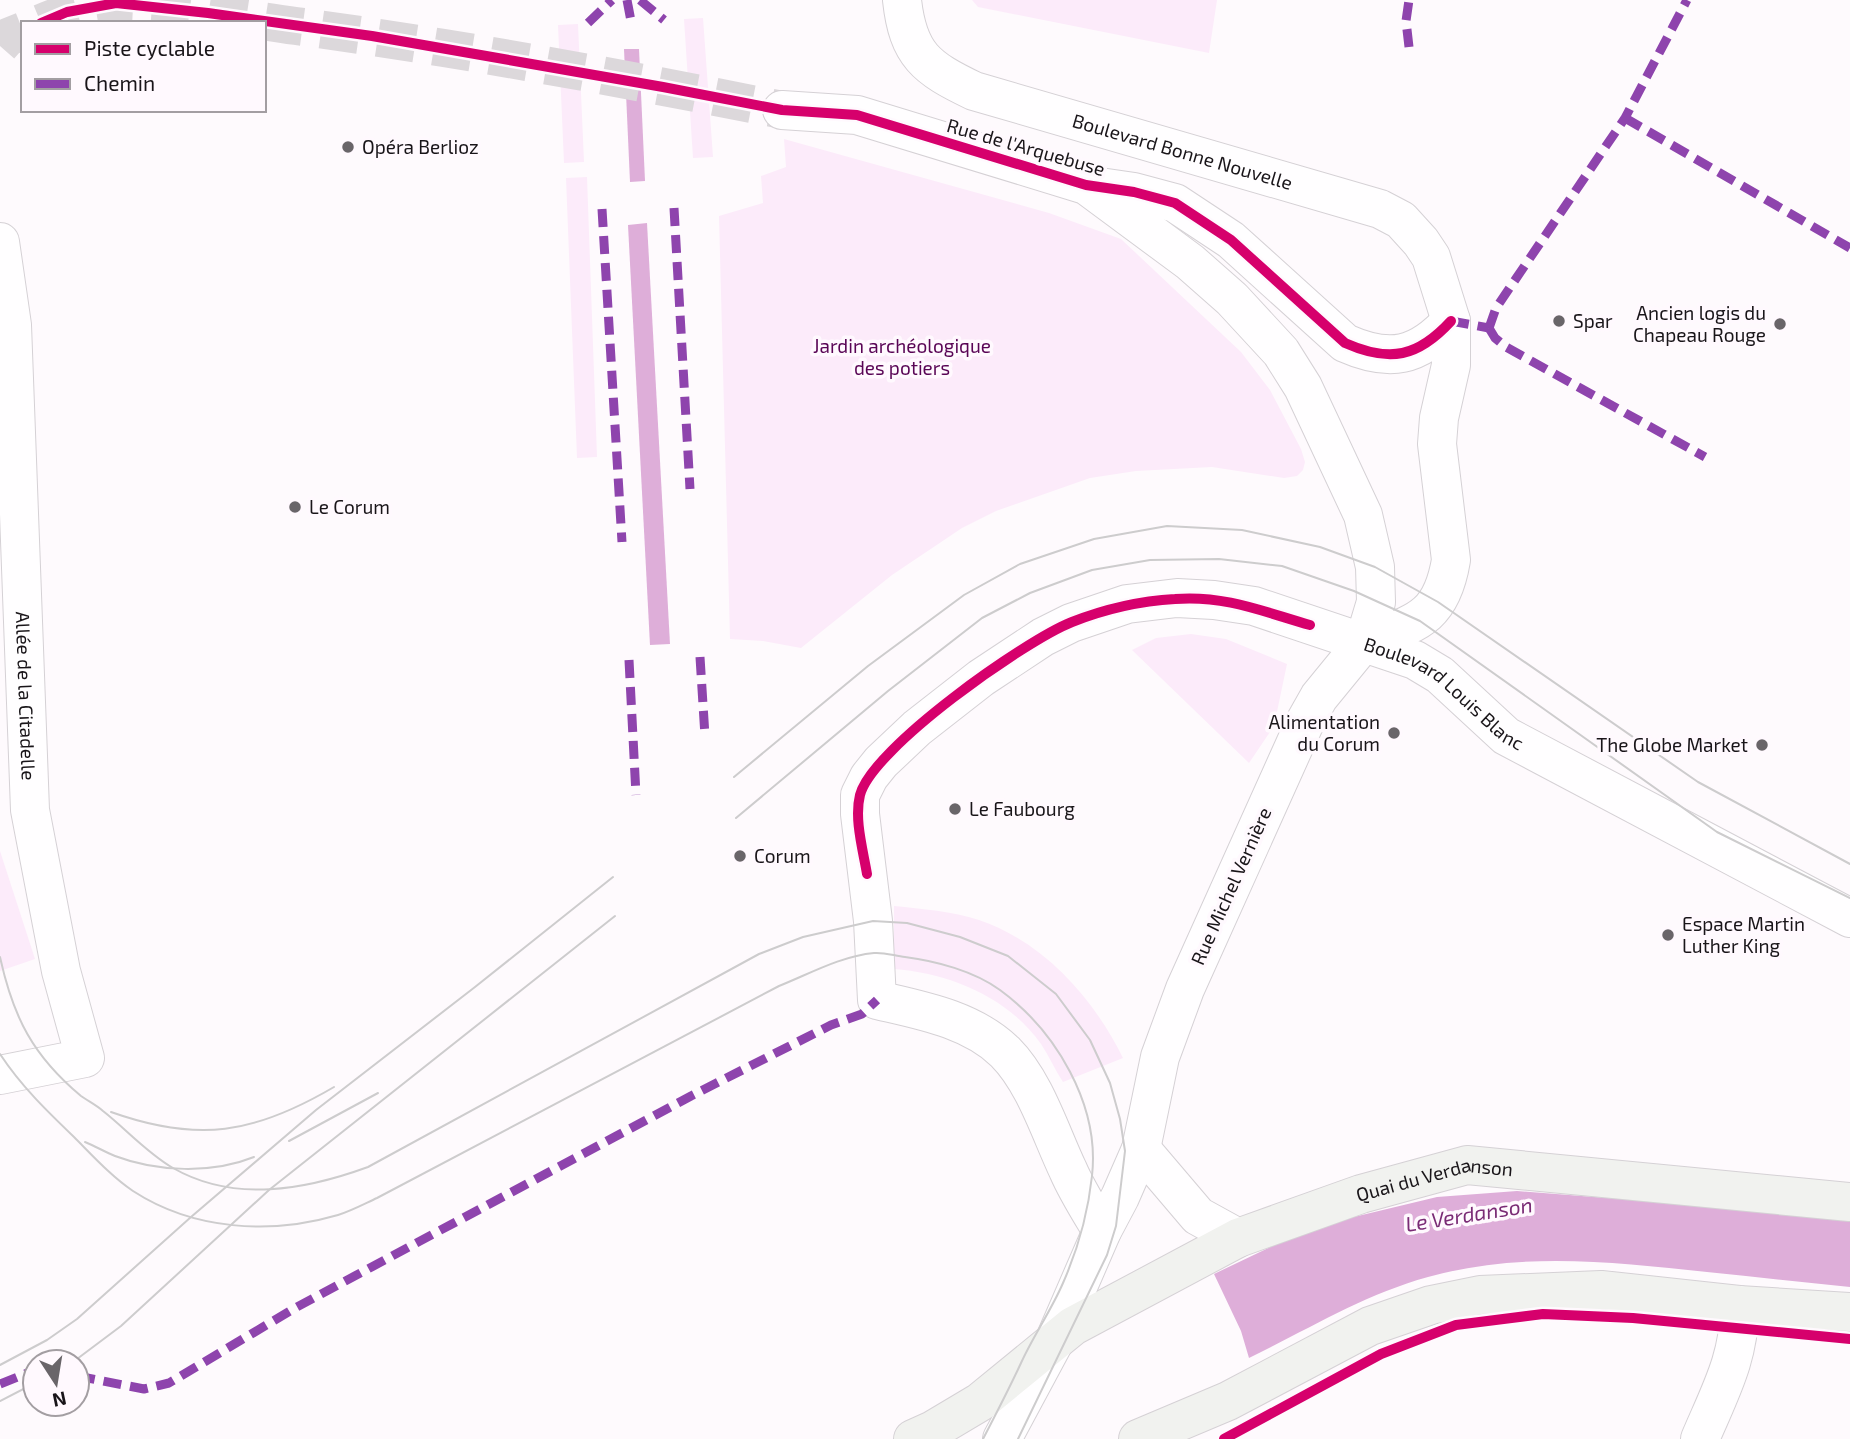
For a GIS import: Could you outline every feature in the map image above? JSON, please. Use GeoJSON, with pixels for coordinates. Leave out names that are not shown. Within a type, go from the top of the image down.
{"type":"FeatureCollection","features":[{"type":"Feature","properties":{"kind":"main road","name":"Quai du Verdanson"},"geometry":{"type":"LineString","coordinates":[[913,1439],[980,1402],[1073,1326],[1238,1238],[1361,1194],[1467,1165],[1850,1202]]}},
{"type":"Feature","properties":{"kind":"main road"},"geometry":{"type":"LineString","coordinates":[[1138,1439],[1228,1401],[1370,1326],[1431,1305],[1480,1295],[1601,1290],[1739,1305],[1850,1312]]}},
{"type":"Feature","properties":{"kind":"street","name":"Boulevard Bonne Nouvelle"},"geometry":{"type":"LineString","coordinates":[[901,0],[912,46],[926,63],[947,78],[974,91],[1380,209],[1401,220],[1431,257],[1451,321]]}},
{"type":"Feature","properties":{"kind":"street","name":"Rue de l'Arquebuse"},"geometry":{"type":"LineString","coordinates":[[782,110],[857,115],[1086,185],[1134,192],[1175,203],[1231,240],[1345,343],[1364,351],[1391,355],[1416,349],[1433,340],[1451,321]]}},
{"type":"Feature","properties":{"kind":"street","name":"Rue de l'Arquebuse"},"geometry":{"type":"LineString","coordinates":[[1086,185],[1190,262],[1232,299],[1281,352],[1303,387],[1363,515],[1375,567],[1376,602],[1364,642]]}},
{"type":"Feature","properties":{"kind":"street","name":"Allée de la Citadelle"},"geometry":{"type":"LineString","coordinates":[[0,242],[12,325],[30,810],[61,971],[85,1058],[0,1075]]}},
{"type":"Feature","properties":{"kind":"street","name":"Boulevard Louis Blanc"},"geometry":{"type":"LineString","coordinates":[[1364,642],[1420,621],[1438,602],[1448,579],[1451,560],[1437,443],[1439,418],[1451,365],[1451,321]]}},
{"type":"Feature","properties":{"kind":"street"},"geometry":{"type":"LineString","coordinates":[[1102,1231],[1069,1173],[1038,1102],[1005,1052],[945,1017],[877,1000],[873,921],[861,836],[860,795],[881,762],[917,728],[981,678],[1043,637],[1071,623],[1127,604],[1177,598],[1254,606],[1364,642]]}},
{"type":"Feature","properties":{"kind":"street","name":"Boulevard Louis Blanc"},"geometry":{"type":"LineString","coordinates":[[1364,642],[1415,660],[1440,676],[1506,736],[1850,918]]}},
{"type":"Feature","properties":{"kind":"street","name":"Rue Michel Vernière"},"geometry":{"type":"LineString","coordinates":[[1053,1344],[1141,1149],[1160,1057],[1185,989],[1306,720],[1319,696],[1364,642]]}},
{"type":"Feature","properties":{"kind":"street"},"geometry":{"type":"LineString","coordinates":[[1141,1149],[1198,1216],[1238,1238]]}},
{"type":"Feature","properties":{"kind":"street"},"geometry":{"type":"LineString","coordinates":[[1700,1439],[1735,1354],[1740,1328],[1739,1305]]}},
{"type":"Feature","properties":{"kind":"street","name":"Quai du Verdanson"},"geometry":{"type":"LineString","coordinates":[[1002,1439],[1053,1344]]}},
{"type":"Feature","properties":{"kind":"green space"},"geometry":{"type":"Polygon","coordinates":[[[972,0],[1217,0],[1209,53],[978,7],[972,0]]]}},
{"type":"Feature","properties":{"kind":"green space"},"geometry":{"type":"Polygon","coordinates":[[[703,18],[713,157],[693,158],[684,19],[703,18]]]}},
{"type":"Feature","properties":{"kind":"green space"},"geometry":{"type":"Polygon","coordinates":[[[578,24],[584,162],[564,163],[558,25],[578,24]]]}},
{"type":"Feature","properties":{"kind":"green space","name":"Jardin archéologique des potiers"},"geometry":{"type":"Polygon","coordinates":[[[784,139],[1049,213],[1121,239],[1241,352],[1270,390],[1301,449],[1305,462],[1303,470],[1297,476],[1284,478],[1212,467],[1136,471],[1090,478],[996,511],[962,528],[892,575],[801,648],[763,641],[730,639],[719,216],[763,203],[761,176],[786,167],[784,139]]]}},
{"type":"Feature","properties":{"kind":"green space"},"geometry":{"type":"Polygon","coordinates":[[[587,177],[597,457],[577,458],[566,178],[587,177]]]}},
{"type":"Feature","properties":{"kind":"green space"},"geometry":{"type":"Polygon","coordinates":[[[1191,634],[1226,639],[1287,664],[1274,726],[1249,763],[1132,650],[1156,638],[1191,634]]]}},
{"type":"Feature","properties":{"kind":"green space"},"geometry":{"type":"Polygon","coordinates":[[[0,851],[35,959],[0,971],[0,851]]]}},
{"type":"Feature","properties":{"kind":"green space"},"geometry":{"type":"Polygon","coordinates":[[[894,906],[969,917],[1003,930],[1025,943],[1064,975],[1082,994],[1123,1058],[1063,1082],[1041,1044],[1012,1013],[976,990],[956,982],[915,971],[894,969],[894,906]]]}},
{"type":"Feature","properties":{"kind":"water"},"geometry":{"type":"Polygon","coordinates":[[[624,49],[639,49],[645,181],[630,182],[624,49]]]}},
{"type":"Feature","properties":{"kind":"water"},"geometry":{"type":"Polygon","coordinates":[[[647,223],[670,644],[650,645],[628,225],[647,223]]]}},
{"type":"Feature","properties":{"kind":"water","name":"Le Verdanson"},"geometry":{"type":"Polygon","coordinates":[[[1517,1191],[1850,1217],[1850,1287],[1602,1262],[1532,1261],[1498,1264],[1463,1269],[1404,1284],[1337,1313],[1249,1358],[1241,1331],[1214,1274],[1312,1227],[1437,1197],[1517,1191]]]}},
{"type":"Feature","properties":{"kind":"tunnel"},"geometry":{"type":"LineString","coordinates":[[46,21],[79,9],[108,4],[185,9],[264,21]]}},
{"type":"Feature","properties":{"kind":"tunnel"},"geometry":{"type":"LineString","coordinates":[[266,21],[479,54],[782,110]]}},
{"type":"Feature","properties":{"kind":"tunnel"},"geometry":{"type":"LineString","coordinates":[[0,46],[8,37],[21,32]]}},
{"type":"Feature","properties":{"kind":"tram line"},"geometry":{"type":"LineString","coordinates":[[734,777],[868,666],[964,595],[1020,564],[1094,539],[1167,526],[1242,530],[1320,547],[1375,567],[1438,602],[1698,782],[1850,864]]}},
{"type":"Feature","properties":{"kind":"tram line"},"geometry":{"type":"LineString","coordinates":[[736,818],[888,691],[982,618],[1030,593],[1092,570],[1150,560],[1219,559],[1282,566],[1354,591],[1420,621],[1717,832],[1850,898]]}},
{"type":"Feature","properties":{"kind":"tram line"},"geometry":{"type":"LineString","coordinates":[[0,1365],[47,1340],[77,1319],[316,1110],[613,877]]}},
{"type":"Feature","properties":{"kind":"tram line"},"geometry":{"type":"LineString","coordinates":[[91,1348],[121,1326],[269,1190],[615,916]]}},
{"type":"Feature","properties":{"kind":"tram line"},"geometry":{"type":"LineString","coordinates":[[0,957],[11,998],[27,1034],[50,1066],[81,1096],[173,1168],[220,1186],[270,1189],[320,1182],[368,1167],[759,954],[803,937],[873,921],[907,923],[960,937],[1008,956],[1056,994],[1090,1040],[1110,1083],[1125,1151],[1116,1226],[1107,1255],[1018,1439]]}},
{"type":"Feature","properties":{"kind":"tram line"},"geometry":{"type":"LineString","coordinates":[[0,1054],[44,1108],[102,1166],[133,1191],[156,1204],[206,1221],[232,1225],[286,1225],[338,1215],[377,1198],[779,986],[837,962],[882,953],[929,961],[967,972],[990,983],[1020,1007],[1056,1048],[1081,1097],[1093,1149],[1088,1204],[1068,1270],[983,1439]]}},
{"type":"Feature","properties":{"kind":"tram line"},"geometry":{"type":"LineString","coordinates":[[111,1112],[171,1128],[225,1129],[278,1115],[334,1087]]}},
{"type":"Feature","properties":{"kind":"tram line"},"geometry":{"type":"LineString","coordinates":[[289,1141],[378,1093]]}},
{"type":"Feature","properties":{"kind":"tram line"},"geometry":{"type":"LineString","coordinates":[[85,1142],[115,1156],[166,1168],[220,1166],[254,1157]]}},
{"type":"Feature","properties":{"kind":"tram line"},"geometry":{"type":"LineString","coordinates":[[0,1401],[21,1390]]}},
{"type":"Feature","properties":{"kind":"marked path"},"geometry":{"type":"LineString","coordinates":[[588,23],[612,0]]}},
{"type":"Feature","properties":{"kind":"marked path"},"geometry":{"type":"LineString","coordinates":[[627,0],[631,21]]}},
{"type":"Feature","properties":{"kind":"marked path"},"geometry":{"type":"LineString","coordinates":[[640,0],[664,20]]}},
{"type":"Feature","properties":{"kind":"marked path"},"geometry":{"type":"LineString","coordinates":[[1409,0],[1406,21],[1409,47]]}},
{"type":"Feature","properties":{"kind":"marked path"},"geometry":{"type":"LineString","coordinates":[[1489,328],[1496,308],[1625,118],[1687,0]]}},
{"type":"Feature","properties":{"kind":"marked path"},"geometry":{"type":"LineString","coordinates":[[1625,118],[1850,248]]}},
{"type":"Feature","properties":{"kind":"marked path"},"geometry":{"type":"LineString","coordinates":[[674,208],[690,489]]}},
{"type":"Feature","properties":{"kind":"marked path"},"geometry":{"type":"LineString","coordinates":[[602,209],[622,542]]}},
{"type":"Feature","properties":{"kind":"marked path"},"geometry":{"type":"LineString","coordinates":[[1451,321],[1489,328]]}},
{"type":"Feature","properties":{"kind":"marked path"},"geometry":{"type":"LineString","coordinates":[[1489,328],[1495,338],[1506,347],[1705,457]]}},
{"type":"Feature","properties":{"kind":"marked path"},"geometry":{"type":"LineString","coordinates":[[700,657],[705,736]]}},
{"type":"Feature","properties":{"kind":"marked path"},"geometry":{"type":"LineString","coordinates":[[629,660],[636,795]]}},
{"type":"Feature","properties":{"kind":"marked path"},"geometry":{"type":"LineString","coordinates":[[91,1379],[144,1389],[169,1383],[295,1308],[691,1096],[831,1025],[862,1014],[877,1000]]}},
{"type":"Feature","properties":{"kind":"marked path"},"geometry":{"type":"LineString","coordinates":[[0,1384],[21,1376]]}},
{"type":"Feature","properties":{"kind":"cycle path"},"geometry":{"type":"LineString","coordinates":[[46,21],[67,12],[116,3],[265,21]]}},
{"type":"Feature","properties":{"kind":"cycle path"},"geometry":{"type":"LineString","coordinates":[[266,21],[372,36],[782,110],[857,115],[1086,185],[1134,192],[1175,203],[1231,240],[1345,343],[1361,349],[1390,354],[1415,349],[1439,333],[1451,321]]}},
{"type":"Feature","properties":{"kind":"cycle path"},"geometry":{"type":"LineString","coordinates":[[867,874],[858,804],[871,775],[920,724],[988,672],[1050,633],[1084,617],[1123,606],[1193,598],[1228,602],[1310,625]]}},
{"type":"Feature","properties":{"kind":"cycle path"},"geometry":{"type":"LineString","coordinates":[[1224,1439],[1381,1354],[1456,1325],[1543,1314],[1633,1318],[1850,1339]]}},
{"type":"Feature","properties":{"kind":"place","name":"Opéra Berlioz"},"geometry":{"type":"Point","coordinates":[348,147]}},
{"type":"Feature","properties":{"kind":"place","name":"Spar"},"geometry":{"type":"Point","coordinates":[1559,321]}},
{"type":"Feature","properties":{"kind":"place","name":"Ancien logis du Chapeau Rouge"},"geometry":{"type":"Point","coordinates":[1780,324]}},
{"type":"Feature","properties":{"kind":"place","name":"Le Corum"},"geometry":{"type":"Point","coordinates":[295,507]}},
{"type":"Feature","properties":{"kind":"place","name":"Alimentation du Corum"},"geometry":{"type":"Point","coordinates":[1394,733]}},
{"type":"Feature","properties":{"kind":"place","name":"The Globe Market"},"geometry":{"type":"Point","coordinates":[1762,745]}},
{"type":"Feature","properties":{"kind":"place","name":"Le Faubourg"},"geometry":{"type":"Point","coordinates":[955,809]}},
{"type":"Feature","properties":{"kind":"place","name":"Corum"},"geometry":{"type":"Point","coordinates":[740,856]}},
{"type":"Feature","properties":{"kind":"place","name":"Espace Martin Luther King"},"geometry":{"type":"Point","coordinates":[1668,935]}}]}
